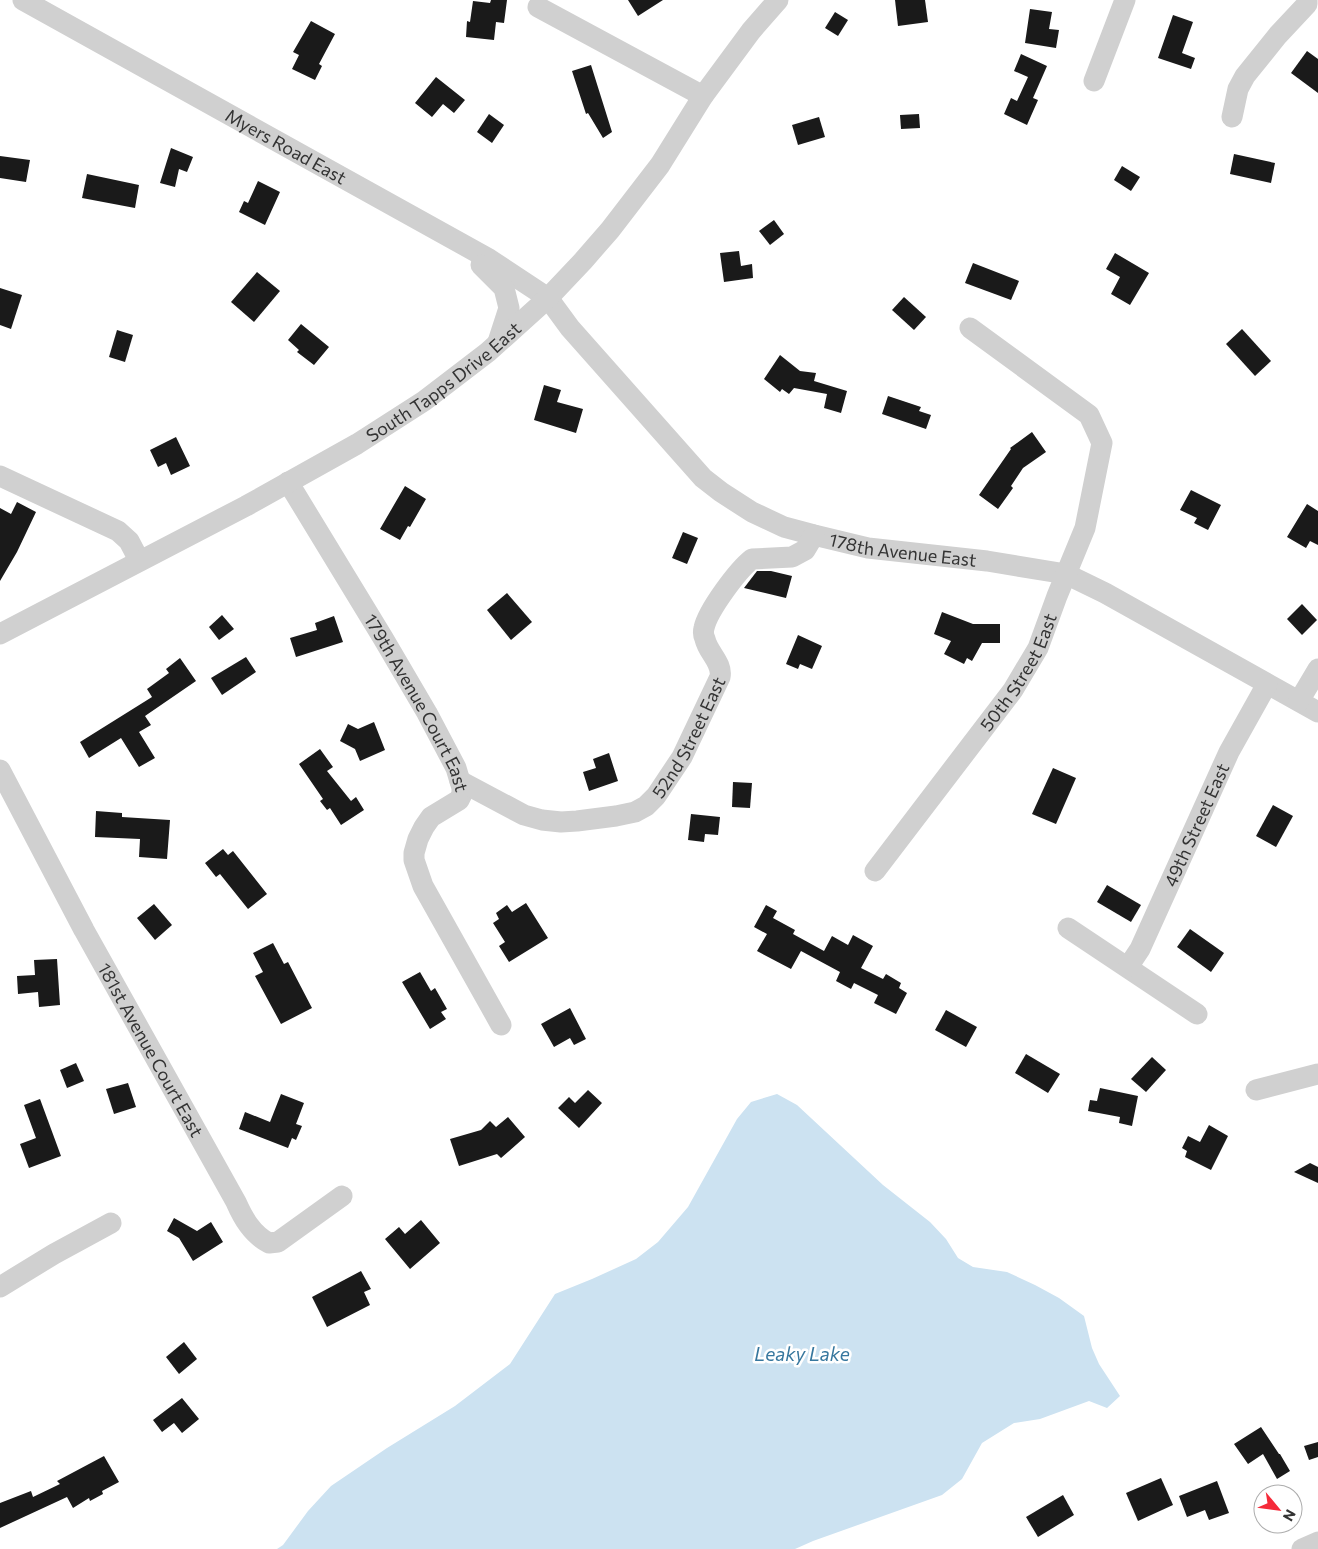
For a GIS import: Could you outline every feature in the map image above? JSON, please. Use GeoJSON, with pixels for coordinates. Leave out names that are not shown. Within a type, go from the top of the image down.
{"type":"FeatureCollection","features":[{"type":"Feature","properties":{"kind":"street","name":"Myers Road East"},"geometry":{"type":"LineString","coordinates":[[23,0],[454,239],[489,259],[548,298]]}},
{"type":"Feature","properties":{"kind":"street","name":"South Tapps Drive East"},"geometry":{"type":"LineString","coordinates":[[0,634],[246,506],[357,444],[457,377],[548,298],[587,256],[636,198],[704,96],[751,31],[778,0]]}},
{"type":"Feature","properties":{"kind":"street"},"geometry":{"type":"LineString","coordinates":[[1094,81],[1125,0]]}},
{"type":"Feature","properties":{"kind":"street"},"geometry":{"type":"LineString","coordinates":[[1232,117],[1238,89],[1245,76],[1278,35],[1311,5]]}},
{"type":"Feature","properties":{"kind":"street"},"geometry":{"type":"LineString","coordinates":[[538,7],[704,96]]}},
{"type":"Feature","properties":{"kind":"street"},"geometry":{"type":"LineString","coordinates":[[454,239],[504,288],[509,308],[498,343]]}},
{"type":"Feature","properties":{"kind":"street","name":"178th Avenue East"},"geometry":{"type":"LineString","coordinates":[[548,298],[570,328],[703,478],[752,512],[784,526],[868,548],[986,561],[1066,574],[1105,593],[1318,712]]}},
{"type":"Feature","properties":{"kind":"street","name":"50th Street East"},"geometry":{"type":"LineString","coordinates":[[875,871],[1013,690],[1038,648],[1085,528],[1102,442],[1089,415],[970,328]]}},
{"type":"Feature","properties":{"kind":"street"},"geometry":{"type":"LineString","coordinates":[[0,476],[118,531],[129,541],[139,560]]}},
{"type":"Feature","properties":{"kind":"street","name":"179th Avenue Court East"},"geometry":{"type":"LineString","coordinates":[[288,482],[383,638],[456,768],[462,794],[459,800],[431,817],[427,822],[418,839],[414,860],[423,886],[502,1026]]}},
{"type":"Feature","properties":{"kind":"street","name":"52nd Street East"},"geometry":{"type":"LineString","coordinates":[[460,781],[515,811],[542,820],[561,822],[616,816],[635,812],[646,806],[656,796],[682,757],[720,677],[720,668],[708,649],[703,632],[704,626],[716,605],[738,573],[752,559],[792,557],[805,550],[814,535]]}},
{"type":"Feature","properties":{"kind":"street"},"geometry":{"type":"LineString","coordinates":[[1299,701],[1318,669]]}},
{"type":"Feature","properties":{"kind":"street","name":"49th Street East"},"geometry":{"type":"LineString","coordinates":[[1128,967],[1140,949],[1230,752],[1268,684]]}},
{"type":"Feature","properties":{"kind":"street","name":"181st Avenue Court East"},"geometry":{"type":"LineString","coordinates":[[0,770],[84,930],[242,1215],[253,1230],[269,1243],[278,1242],[342,1196]]}},
{"type":"Feature","properties":{"kind":"street"},"geometry":{"type":"LineString","coordinates":[[1068,928],[1197,1014]]}},
{"type":"Feature","properties":{"kind":"street"},"geometry":{"type":"LineString","coordinates":[[1256,1090],[1318,1074]]}},
{"type":"Feature","properties":{"kind":"street"},"geometry":{"type":"LineString","coordinates":[[0,1287],[54,1254],[111,1224]]}},
{"type":"Feature","properties":{"kind":"street"},"geometry":{"type":"LineString","coordinates":[[1302,1549],[1318,1542]]}},
{"type":"Feature","properties":{"kind":"water","name":"Leaky Lake"},"geometry":{"type":"Polygon","coordinates":[[[777,1094],[797,1105],[883,1185],[930,1222],[946,1239],[958,1258],[973,1267],[1007,1272],[1059,1298],[1084,1316],[1092,1348],[1099,1364],[1120,1396],[1107,1408],[1089,1401],[1040,1419],[1014,1423],[982,1443],[962,1479],[942,1495],[795,1549],[277,1549],[283,1545],[308,1511],[331,1486],[387,1448],[455,1406],[510,1364],[555,1294],[636,1259],[658,1242],[688,1207],[737,1119],[751,1102],[777,1094]]]}},
{"type":"Feature","properties":{"kind":"building"},"geometry":{"type":"Polygon","coordinates":[[[491,0],[507,0],[504,23],[496,22],[494,40],[466,37],[467,21],[470,22],[473,1],[490,3],[491,0]]]}},
{"type":"Feature","properties":{"kind":"building"},"geometry":{"type":"Polygon","coordinates":[[[628,0],[663,0],[638,16],[628,0]]]}},
{"type":"Feature","properties":{"kind":"building"},"geometry":{"type":"Polygon","coordinates":[[[895,0],[925,0],[928,22],[898,26],[895,0]]]}},
{"type":"Feature","properties":{"kind":"building"},"geometry":{"type":"Polygon","coordinates":[[[1030,9],[1052,12],[1049,29],[1059,30],[1056,48],[1025,43],[1030,9]]]}},
{"type":"Feature","properties":{"kind":"building"},"geometry":{"type":"Polygon","coordinates":[[[835,12],[848,20],[838,36],[825,28],[835,12]]]}},
{"type":"Feature","properties":{"kind":"building"},"geometry":{"type":"Polygon","coordinates":[[[1173,15],[1193,22],[1182,53],[1195,58],[1191,69],[1158,58],[1173,15]]]}},
{"type":"Feature","properties":{"kind":"building"},"geometry":{"type":"Polygon","coordinates":[[[311,21],[335,34],[319,64],[322,66],[315,80],[292,69],[299,55],[293,52],[311,21]]]}},
{"type":"Feature","properties":{"kind":"building"},"geometry":{"type":"Polygon","coordinates":[[[1307,51],[1318,59],[1318,93],[1291,73],[1307,51]]]}},
{"type":"Feature","properties":{"kind":"building"},"geometry":{"type":"Polygon","coordinates":[[[1021,54],[1047,66],[1033,98],[1038,100],[1027,125],[1004,114],[1011,98],[1017,101],[1028,77],[1014,71],[1021,54]]]}},
{"type":"Feature","properties":{"kind":"building"},"geometry":{"type":"Polygon","coordinates":[[[591,65],[612,132],[603,138],[588,113],[586,114],[572,71],[591,65]]]}},
{"type":"Feature","properties":{"kind":"building"},"geometry":{"type":"Polygon","coordinates":[[[436,77],[465,100],[454,113],[443,104],[432,117],[415,103],[436,77]]]}},
{"type":"Feature","properties":{"kind":"building"},"geometry":{"type":"Polygon","coordinates":[[[489,114],[504,125],[492,143],[477,132],[489,114]]]}},
{"type":"Feature","properties":{"kind":"building"},"geometry":{"type":"Polygon","coordinates":[[[919,114],[920,128],[901,129],[900,115],[919,114]]]}},
{"type":"Feature","properties":{"kind":"building"},"geometry":{"type":"Polygon","coordinates":[[[819,117],[825,137],[798,145],[792,125],[819,117]]]}},
{"type":"Feature","properties":{"kind":"building"},"geometry":{"type":"Polygon","coordinates":[[[171,148],[193,157],[187,172],[179,169],[175,187],[160,183],[171,148]]]}},
{"type":"Feature","properties":{"kind":"building"},"geometry":{"type":"Polygon","coordinates":[[[1234,154],[1275,163],[1271,183],[1230,174],[1234,154]]]}},
{"type":"Feature","properties":{"kind":"building"},"geometry":{"type":"Polygon","coordinates":[[[0,156],[30,160],[26,182],[0,178],[0,156]]]}},
{"type":"Feature","properties":{"kind":"building"},"geometry":{"type":"Polygon","coordinates":[[[1122,166],[1140,177],[1131,191],[1114,180],[1122,166]]]}},
{"type":"Feature","properties":{"kind":"building"},"geometry":{"type":"Polygon","coordinates":[[[87,174],[139,185],[135,208],[82,198],[87,174]]]}},
{"type":"Feature","properties":{"kind":"building"},"geometry":{"type":"Polygon","coordinates":[[[258,181],[280,192],[265,225],[239,212],[244,201],[248,203],[258,181]]]}},
{"type":"Feature","properties":{"kind":"building"},"geometry":{"type":"Polygon","coordinates":[[[774,220],[784,234],[770,245],[759,231],[774,220]]]}},
{"type":"Feature","properties":{"kind":"building"},"geometry":{"type":"Polygon","coordinates":[[[739,251],[741,266],[752,264],[753,278],[724,282],[720,253],[739,251]]]}},
{"type":"Feature","properties":{"kind":"building"},"geometry":{"type":"Polygon","coordinates":[[[1115,253],[1149,273],[1130,305],[1111,294],[1120,277],[1106,269],[1115,253]]]}},
{"type":"Feature","properties":{"kind":"building"},"geometry":{"type":"Polygon","coordinates":[[[973,263],[1019,281],[1011,300],[965,283],[973,263]]]}},
{"type":"Feature","properties":{"kind":"building"},"geometry":{"type":"Polygon","coordinates":[[[257,272],[280,291],[254,322],[231,302],[257,272]]]}},
{"type":"Feature","properties":{"kind":"building"},"geometry":{"type":"Polygon","coordinates":[[[0,288],[22,295],[11,329],[0,325],[0,288]]]}},
{"type":"Feature","properties":{"kind":"building"},"geometry":{"type":"Polygon","coordinates":[[[904,297],[926,317],[914,330],[892,310],[904,297]]]}},
{"type":"Feature","properties":{"kind":"building"},"geometry":{"type":"Polygon","coordinates":[[[301,324],[329,347],[314,365],[297,352],[299,350],[288,340],[301,324]]]}},
{"type":"Feature","properties":{"kind":"building"},"geometry":{"type":"Polygon","coordinates":[[[1242,329],[1271,361],[1255,376],[1226,344],[1242,329]]]}},
{"type":"Feature","properties":{"kind":"building"},"geometry":{"type":"Polygon","coordinates":[[[117,330],[133,335],[125,362],[109,357],[117,330]]]}},
{"type":"Feature","properties":{"kind":"building"},"geometry":{"type":"Polygon","coordinates":[[[780,355],[800,371],[816,373],[814,381],[847,391],[841,413],[824,408],[827,394],[794,388],[789,394],[782,389],[780,392],[764,379],[780,355]]]}},
{"type":"Feature","properties":{"kind":"building"},"geometry":{"type":"Polygon","coordinates":[[[544,385],[561,390],[557,402],[583,409],[576,433],[534,420],[544,385]]]}},
{"type":"Feature","properties":{"kind":"building"},"geometry":{"type":"Polygon","coordinates":[[[888,396],[921,407],[919,411],[931,415],[926,429],[882,414],[888,396]]]}},
{"type":"Feature","properties":{"kind":"building"},"geometry":{"type":"Polygon","coordinates":[[[1032,432],[1046,452],[1023,468],[1011,486],[1013,488],[998,509],[979,495],[1010,448],[1032,432]]]}},
{"type":"Feature","properties":{"kind":"building"},"geometry":{"type":"Polygon","coordinates":[[[176,437],[190,466],[171,475],[166,463],[158,467],[150,450],[176,437]]]}},
{"type":"Feature","properties":{"kind":"building"},"geometry":{"type":"Polygon","coordinates":[[[405,486],[426,499],[400,540],[380,529],[405,486]]]}},
{"type":"Feature","properties":{"kind":"building"},"geometry":{"type":"Polygon","coordinates":[[[1191,490],[1221,505],[1208,530],[1194,523],[1197,518],[1180,510],[1191,490]]]}},
{"type":"Feature","properties":{"kind":"building"},"geometry":{"type":"Polygon","coordinates":[[[17,502],[36,512],[17,552],[0,581],[0,508],[11,514],[17,502]]]}},
{"type":"Feature","properties":{"kind":"building"},"geometry":{"type":"Polygon","coordinates":[[[1307,504],[1318,511],[1318,545],[1310,541],[1306,548],[1287,537],[1307,504]]]}},
{"type":"Feature","properties":{"kind":"building"},"geometry":{"type":"Polygon","coordinates":[[[683,532],[698,538],[687,564],[672,558],[683,532]]]}},
{"type":"Feature","properties":{"kind":"building"},"geometry":{"type":"Polygon","coordinates":[[[757,571],[771,571],[792,576],[786,598],[744,588],[757,571]]]}},
{"type":"Feature","properties":{"kind":"building"},"geometry":{"type":"Polygon","coordinates":[[[507,593],[532,622],[511,640],[487,610],[507,593]]]}},
{"type":"Feature","properties":{"kind":"building"},"geometry":{"type":"Polygon","coordinates":[[[1302,604],[1317,620],[1302,635],[1287,619],[1302,604]]]}},
{"type":"Feature","properties":{"kind":"building"},"geometry":{"type":"Polygon","coordinates":[[[942,612],[973,624],[1000,624],[1000,643],[982,643],[972,661],[967,658],[964,664],[944,654],[951,641],[934,634],[942,612]]]}},
{"type":"Feature","properties":{"kind":"building"},"geometry":{"type":"Polygon","coordinates":[[[222,615],[234,629],[219,640],[209,627],[222,615]]]}},
{"type":"Feature","properties":{"kind":"building"},"geometry":{"type":"Polygon","coordinates":[[[334,616],[343,642],[296,657],[290,638],[317,630],[315,623],[334,616]]]}},
{"type":"Feature","properties":{"kind":"building"},"geometry":{"type":"Polygon","coordinates":[[[798,635],[822,646],[812,669],[800,664],[798,669],[786,664],[798,635]]]}},
{"type":"Feature","properties":{"kind":"building"},"geometry":{"type":"Polygon","coordinates":[[[246,657],[256,672],[222,695],[211,678],[246,657]]]}},
{"type":"Feature","properties":{"kind":"building"},"geometry":{"type":"Polygon","coordinates":[[[180,658],[196,681],[145,716],[151,725],[139,732],[155,758],[139,767],[121,738],[89,758],[80,742],[152,697],[147,689],[169,673],[166,669],[180,658]]]}},
{"type":"Feature","properties":{"kind":"building"},"geometry":{"type":"Polygon","coordinates":[[[374,722],[385,750],[360,761],[355,749],[340,741],[348,724],[358,729],[374,722]]]}},
{"type":"Feature","properties":{"kind":"building"},"geometry":{"type":"Polygon","coordinates":[[[320,749],[333,767],[327,771],[351,801],[356,797],[364,810],[341,825],[330,808],[327,810],[320,801],[323,799],[299,764],[320,749]]]}},
{"type":"Feature","properties":{"kind":"building"},"geometry":{"type":"Polygon","coordinates":[[[609,753],[618,781],[589,791],[583,772],[596,768],[593,759],[609,753]]]}},
{"type":"Feature","properties":{"kind":"building"},"geometry":{"type":"Polygon","coordinates":[[[1053,768],[1076,778],[1056,824],[1032,814],[1053,768]]]}},
{"type":"Feature","properties":{"kind":"building"},"geometry":{"type":"Polygon","coordinates":[[[733,782],[752,783],[750,808],[732,807],[733,782]]]}},
{"type":"Feature","properties":{"kind":"building"},"geometry":{"type":"Polygon","coordinates":[[[1273,805],[1293,816],[1276,847],[1256,836],[1273,805]]]}},
{"type":"Feature","properties":{"kind":"building"},"geometry":{"type":"Polygon","coordinates":[[[96,811],[122,813],[122,817],[170,820],[167,859],[139,857],[140,839],[95,837],[96,811]]]}},
{"type":"Feature","properties":{"kind":"building"},"geometry":{"type":"Polygon","coordinates":[[[691,814],[720,817],[718,835],[705,834],[704,842],[688,840],[691,814]]]}},
{"type":"Feature","properties":{"kind":"building"},"geometry":{"type":"Polygon","coordinates":[[[223,849],[228,855],[233,851],[267,894],[248,909],[220,874],[216,877],[205,863],[223,849]]]}},
{"type":"Feature","properties":{"kind":"building"},"geometry":{"type":"Polygon","coordinates":[[[1107,885],[1141,905],[1131,922],[1097,902],[1107,885]]]}},
{"type":"Feature","properties":{"kind":"building"},"geometry":{"type":"Polygon","coordinates":[[[526,903],[548,938],[509,962],[499,946],[505,942],[493,923],[499,919],[496,913],[507,905],[512,912],[526,903]]]}},
{"type":"Feature","properties":{"kind":"building"},"geometry":{"type":"Polygon","coordinates":[[[154,904],[172,925],[155,940],[137,918],[154,904]]]}},
{"type":"Feature","properties":{"kind":"building"},"geometry":{"type":"Polygon","coordinates":[[[766,905],[777,911],[773,918],[795,930],[793,934],[824,951],[832,936],[848,945],[853,935],[873,946],[861,968],[883,979],[886,974],[901,983],[899,988],[907,993],[896,1014],[874,1003],[878,995],[854,983],[851,989],[836,981],[840,972],[801,951],[791,969],[757,951],[767,934],[754,927],[766,905]]]}},
{"type":"Feature","properties":{"kind":"building"},"geometry":{"type":"Polygon","coordinates":[[[1190,929],[1224,953],[1211,972],[1177,947],[1190,929]]]}},
{"type":"Feature","properties":{"kind":"building"},"geometry":{"type":"Polygon","coordinates":[[[273,943],[284,964],[288,962],[312,1008],[281,1024],[255,976],[263,972],[253,953],[273,943]]]}},
{"type":"Feature","properties":{"kind":"building"},"geometry":{"type":"Polygon","coordinates":[[[57,959],[60,1005],[39,1007],[38,992],[18,994],[17,976],[35,975],[34,960],[57,959]]]}},
{"type":"Feature","properties":{"kind":"building"},"geometry":{"type":"Polygon","coordinates":[[[420,972],[431,991],[435,988],[447,1009],[441,1012],[446,1019],[430,1029],[402,982],[420,972]]]}},
{"type":"Feature","properties":{"kind":"building"},"geometry":{"type":"Polygon","coordinates":[[[570,1008],[586,1039],[574,1045],[570,1038],[554,1047],[541,1024],[570,1008]]]}},
{"type":"Feature","properties":{"kind":"building"},"geometry":{"type":"Polygon","coordinates":[[[946,1010],[977,1027],[966,1047],[935,1030],[946,1010]]]}},
{"type":"Feature","properties":{"kind":"building"},"geometry":{"type":"Polygon","coordinates":[[[1026,1054],[1060,1074],[1048,1093],[1015,1073],[1026,1054]]]}},
{"type":"Feature","properties":{"kind":"building"},"geometry":{"type":"Polygon","coordinates":[[[1152,1057],[1166,1070],[1146,1092],[1131,1079],[1152,1057]]]}},
{"type":"Feature","properties":{"kind":"building"},"geometry":{"type":"Polygon","coordinates":[[[76,1063],[84,1081],[67,1088],[60,1070],[76,1063]]]}},
{"type":"Feature","properties":{"kind":"building"},"geometry":{"type":"Polygon","coordinates":[[[128,1083],[136,1107],[114,1114],[106,1089],[128,1083]]]}},
{"type":"Feature","properties":{"kind":"building"},"geometry":{"type":"Polygon","coordinates":[[[1100,1088],[1138,1096],[1132,1126],[1119,1123],[1120,1117],[1088,1111],[1090,1100],[1097,1101],[1100,1088]]]}},
{"type":"Feature","properties":{"kind":"building"},"geometry":{"type":"Polygon","coordinates":[[[588,1090],[602,1103],[579,1128],[558,1108],[569,1097],[575,1103],[588,1090]]]}},
{"type":"Feature","properties":{"kind":"building"},"geometry":{"type":"Polygon","coordinates":[[[281,1094],[304,1103],[296,1124],[302,1126],[296,1140],[292,1138],[288,1148],[239,1129],[245,1112],[270,1122],[281,1094]]]}},
{"type":"Feature","properties":{"kind":"building"},"geometry":{"type":"Polygon","coordinates":[[[40,1099],[61,1156],[29,1168],[20,1144],[36,1138],[24,1105],[40,1099]]]}},
{"type":"Feature","properties":{"kind":"building"},"geometry":{"type":"Polygon","coordinates":[[[508,1117],[525,1137],[501,1158],[497,1154],[459,1166],[450,1139],[481,1130],[490,1121],[496,1127],[508,1117]]]}},
{"type":"Feature","properties":{"kind":"building"},"geometry":{"type":"Polygon","coordinates":[[[1209,1125],[1228,1136],[1211,1170],[1185,1157],[1187,1151],[1182,1148],[1188,1136],[1200,1142],[1209,1125]]]}},
{"type":"Feature","properties":{"kind":"building"},"geometry":{"type":"Polygon","coordinates":[[[1310,1163],[1318,1167],[1318,1183],[1294,1172],[1310,1163]]]}},
{"type":"Feature","properties":{"kind":"building"},"geometry":{"type":"Polygon","coordinates":[[[174,1218],[197,1231],[211,1222],[223,1242],[193,1261],[179,1238],[167,1231],[174,1218]]]}},
{"type":"Feature","properties":{"kind":"building"},"geometry":{"type":"Polygon","coordinates":[[[421,1220],[440,1243],[410,1269],[385,1239],[399,1227],[405,1234],[421,1220]]]}},
{"type":"Feature","properties":{"kind":"building"},"geometry":{"type":"Polygon","coordinates":[[[361,1271],[371,1289],[364,1292],[370,1305],[327,1327],[312,1297],[361,1271]]]}},
{"type":"Feature","properties":{"kind":"building"},"geometry":{"type":"Polygon","coordinates":[[[184,1342],[197,1359],[179,1374],[166,1357],[184,1342]]]}},
{"type":"Feature","properties":{"kind":"building"},"geometry":{"type":"Polygon","coordinates":[[[182,1398],[199,1419],[182,1433],[174,1423],[162,1432],[153,1420],[182,1398]]]}},
{"type":"Feature","properties":{"kind":"building"},"geometry":{"type":"Polygon","coordinates":[[[1261,1427],[1290,1471],[1277,1479],[1263,1454],[1248,1464],[1234,1444],[1261,1427]]]}},
{"type":"Feature","properties":{"kind":"building"},"geometry":{"type":"Polygon","coordinates":[[[1318,1442],[1318,1457],[1309,1460],[1304,1446],[1318,1442]]]}},
{"type":"Feature","properties":{"kind":"building"},"geometry":{"type":"Polygon","coordinates":[[[104,1456],[119,1482],[102,1491],[103,1494],[90,1501],[89,1498],[73,1508],[67,1497],[0,1528],[0,1503],[31,1491],[33,1497],[60,1484],[57,1481],[104,1456]]]}},
{"type":"Feature","properties":{"kind":"building"},"geometry":{"type":"Polygon","coordinates":[[[1161,1478],[1173,1505],[1138,1521],[1126,1493],[1161,1478]]]}},
{"type":"Feature","properties":{"kind":"building"},"geometry":{"type":"Polygon","coordinates":[[[1217,1481],[1229,1513],[1209,1520],[1205,1510],[1187,1517],[1179,1496],[1217,1481]]]}},
{"type":"Feature","properties":{"kind":"building"},"geometry":{"type":"Polygon","coordinates":[[[1063,1495],[1074,1515],[1038,1537],[1026,1517],[1063,1495]]]}}]}
